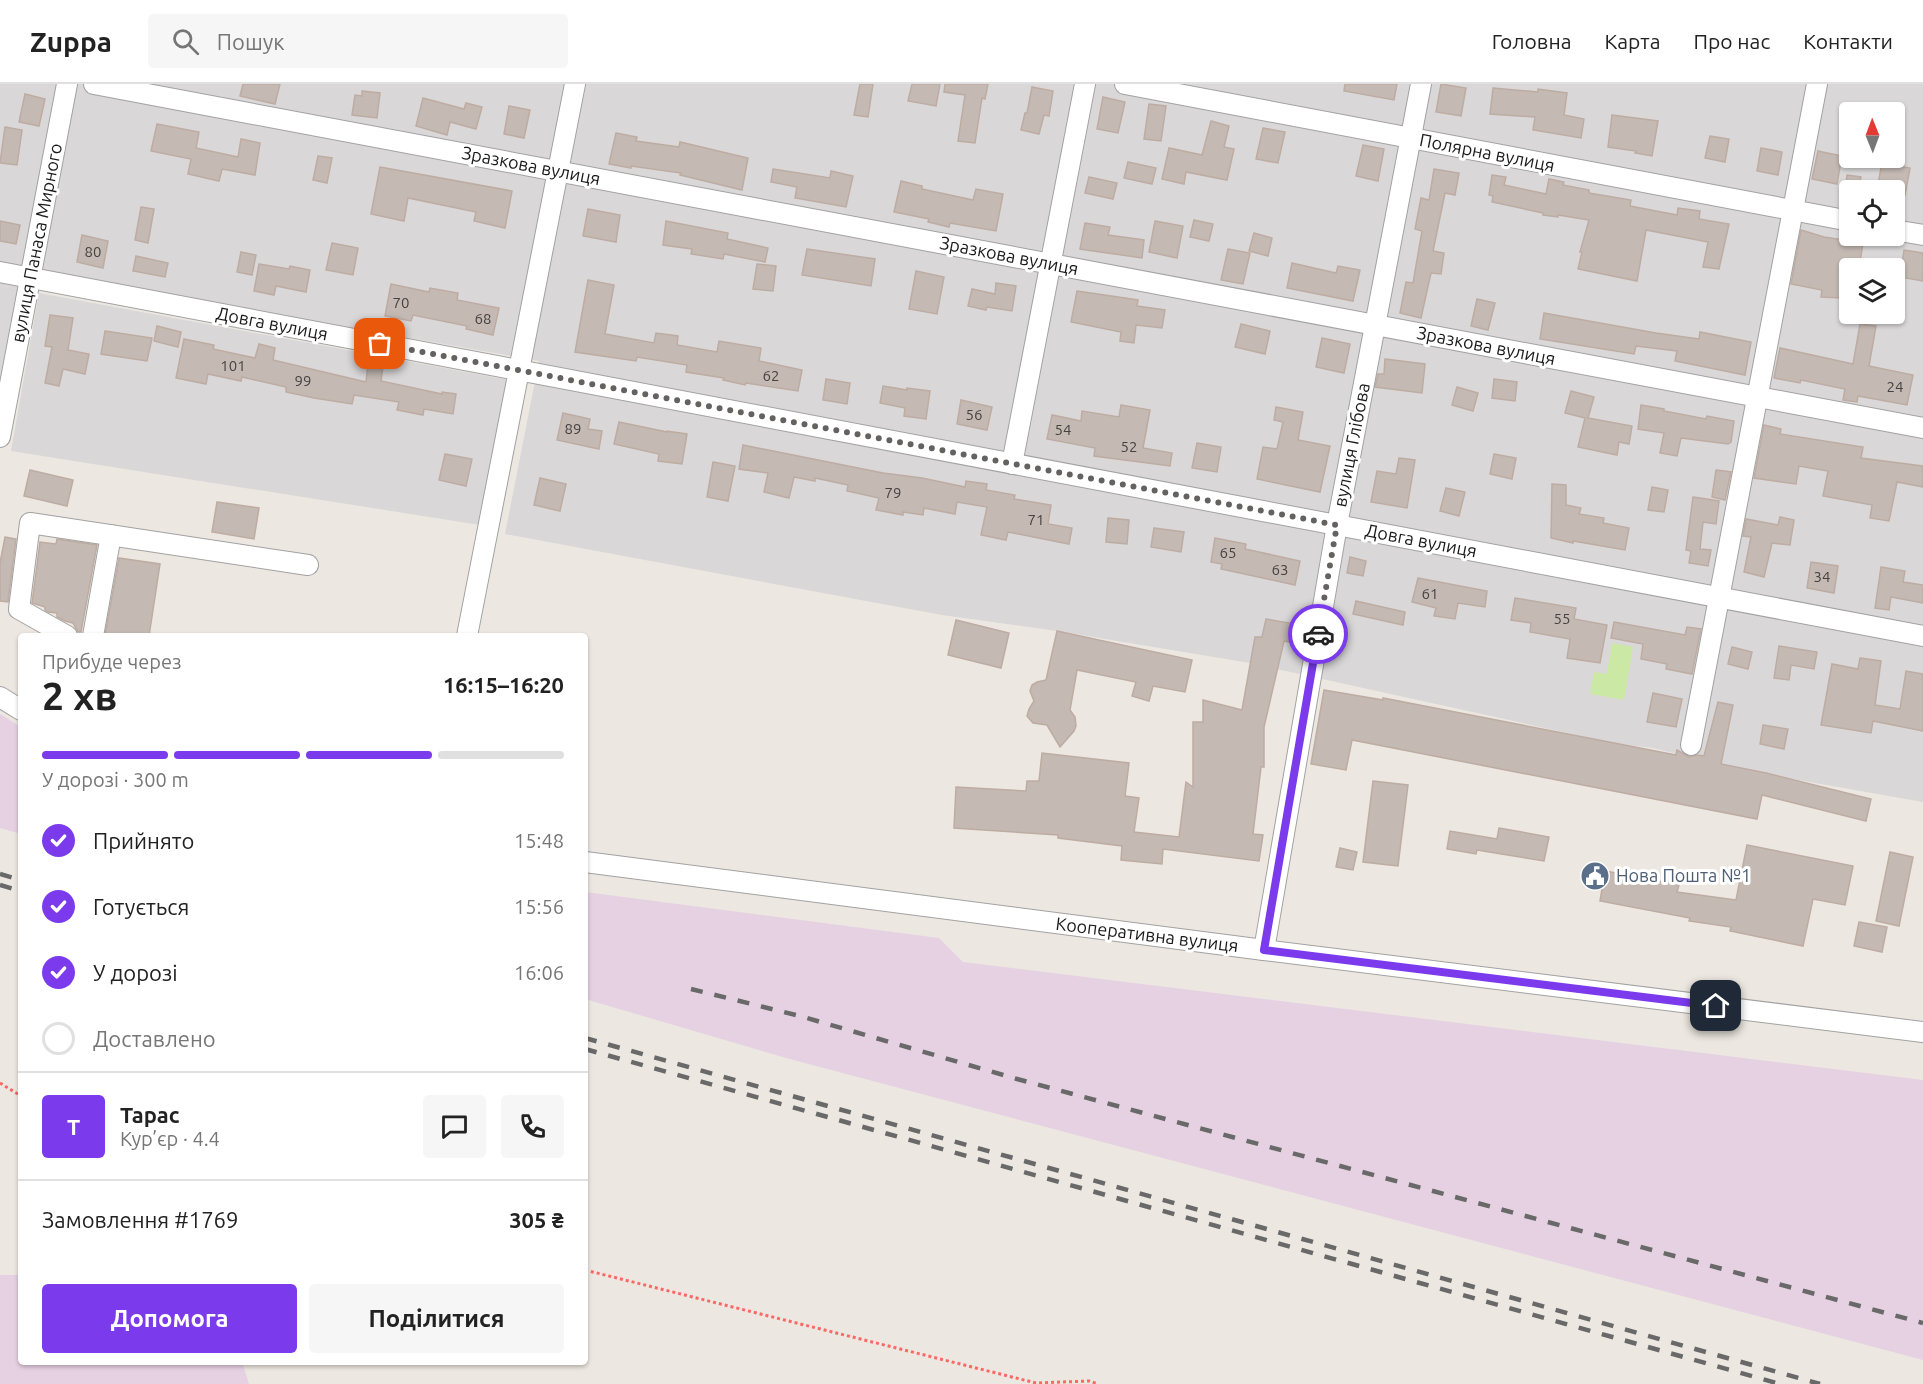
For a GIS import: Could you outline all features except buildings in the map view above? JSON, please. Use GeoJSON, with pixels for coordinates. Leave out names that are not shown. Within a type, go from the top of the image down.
{"type":"FeatureCollection","features":[{"type":"Feature","properties":{"kind":"street","name":"вулиця Панаса Мирного"},"geometry":{"type":"LineString","coordinates":[[0,437],[67,84]]}},
{"type":"Feature","properties":{"kind":"street","name":"Зразкова вулиця"},"geometry":{"type":"LineString","coordinates":[[94,84],[1923,428]]}},
{"type":"Feature","properties":{"kind":"street"},"geometry":{"type":"LineString","coordinates":[[468,633],[575,84]]}},
{"type":"Feature","properties":{"kind":"street"},"geometry":{"type":"LineString","coordinates":[[1012,464],[1085,84]]}},
{"type":"Feature","properties":{"kind":"street","name":"Полярна вулиця"},"geometry":{"type":"LineString","coordinates":[[1125,84],[1839,219]]}},
{"type":"Feature","properties":{"kind":"street","name":"вулиця Глібова"},"geometry":{"type":"LineString","coordinates":[[1264,950],[1337,525],[1421,84]]}},
{"type":"Feature","properties":{"kind":"street"},"geometry":{"type":"LineString","coordinates":[[1691,745],[1817,84]]}},
{"type":"Feature","properties":{"kind":"street"},"geometry":{"type":"LineString","coordinates":[[1905,232],[1923,235]]}},
{"type":"Feature","properties":{"kind":"street","name":"Довга вулиця"},"geometry":{"type":"LineString","coordinates":[[0,272],[1923,636]]}},
{"type":"Feature","properties":{"kind":"street"},"geometry":{"type":"LineString","coordinates":[[62,633],[19,609],[30,523],[309,565]]}},
{"type":"Feature","properties":{"kind":"street"},"geometry":{"type":"LineString","coordinates":[[94,633],[111,535]]}},
{"type":"Feature","properties":{"kind":"street"},"geometry":{"type":"LineString","coordinates":[[0,697],[18,708]]}},
{"type":"Feature","properties":{"kind":"street","name":"Кооперативна вулиця"},"geometry":{"type":"LineString","coordinates":[[588,862],[1923,1032]]}},
{"type":"Feature","properties":{"kind":"path"},"geometry":{"type":"LineString","coordinates":[[0,1083],[18,1094]]}},
{"type":"Feature","properties":{"kind":"path"},"geometry":{"type":"LineString","coordinates":[[588,1271],[1036,1383],[1089,1381],[1098,1384]]}},
{"type":"Feature","properties":{"kind":"shaded area"},"geometry":{"type":"Polygon","coordinates":[[[0,84],[1923,84],[1923,802],[1770,775],[1652,748],[1613,743],[1250,663],[1057,631],[942,615],[505,534],[539,361],[0,265],[0,84]]]}},
{"type":"Feature","properties":{"kind":"shaded area"},"geometry":{"type":"Polygon","coordinates":[[[0,283],[21,287],[0,394],[0,283]]]}},
{"type":"Feature","properties":{"kind":"shaded area"},"geometry":{"type":"Polygon","coordinates":[[[39,293],[509,380],[480,525],[11,451],[39,293]]]}},
{"type":"Feature","properties":{"kind":"shaded area"},"geometry":{"type":"Polygon","coordinates":[[[0,714],[18,725],[18,833],[0,828],[0,714]]]}},
{"type":"Feature","properties":{"kind":"shaded area"},"geometry":{"type":"Polygon","coordinates":[[[588,892],[939,938],[963,962],[1923,1080],[1923,1360],[786,1058],[588,1000],[588,892]]]}},
{"type":"Feature","properties":{"kind":"shaded area"},"geometry":{"type":"Polygon","coordinates":[[[0,1275],[18,1275],[18,1365],[243,1365],[249,1384],[0,1384],[0,1275]]]}},
{"type":"Feature","properties":{"kind":"green space"},"geometry":{"type":"Polygon","coordinates":[[[1612,643],[1633,647],[1624,700],[1590,694],[1594,672],[1607,674],[1612,643]]]}},
{"type":"Feature","properties":{"kind":"railway"},"geometry":{"type":"LineString","coordinates":[[0,874],[18,879]]}},
{"type":"Feature","properties":{"kind":"railway"},"geometry":{"type":"LineString","coordinates":[[0,885],[18,890]]}},
{"type":"Feature","properties":{"kind":"railway"},"geometry":{"type":"LineString","coordinates":[[691,989],[800,1016],[1017,1079],[1923,1323]]}},
{"type":"Feature","properties":{"kind":"railway"},"geometry":{"type":"LineString","coordinates":[[588,1039],[1820,1384]]}},
{"type":"Feature","properties":{"kind":"railway"},"geometry":{"type":"LineString","coordinates":[[588,1050],[1780,1384]]}},
{"type":"Feature","properties":{"kind":"way so far"},"geometry":{"type":"LineString","coordinates":[[380,344],[1337,525],[1318,634]]}},
{"type":"Feature","properties":{"kind":"place","name":"Нова Пошта №1"},"geometry":{"type":"Point","coordinates":[1595,876]}},
{"type":"Feature","properties":{"kind":"route"},"geometry":{"type":"LineString","coordinates":[[1318,634],[1264,950],[1716,1006]]}}]}
